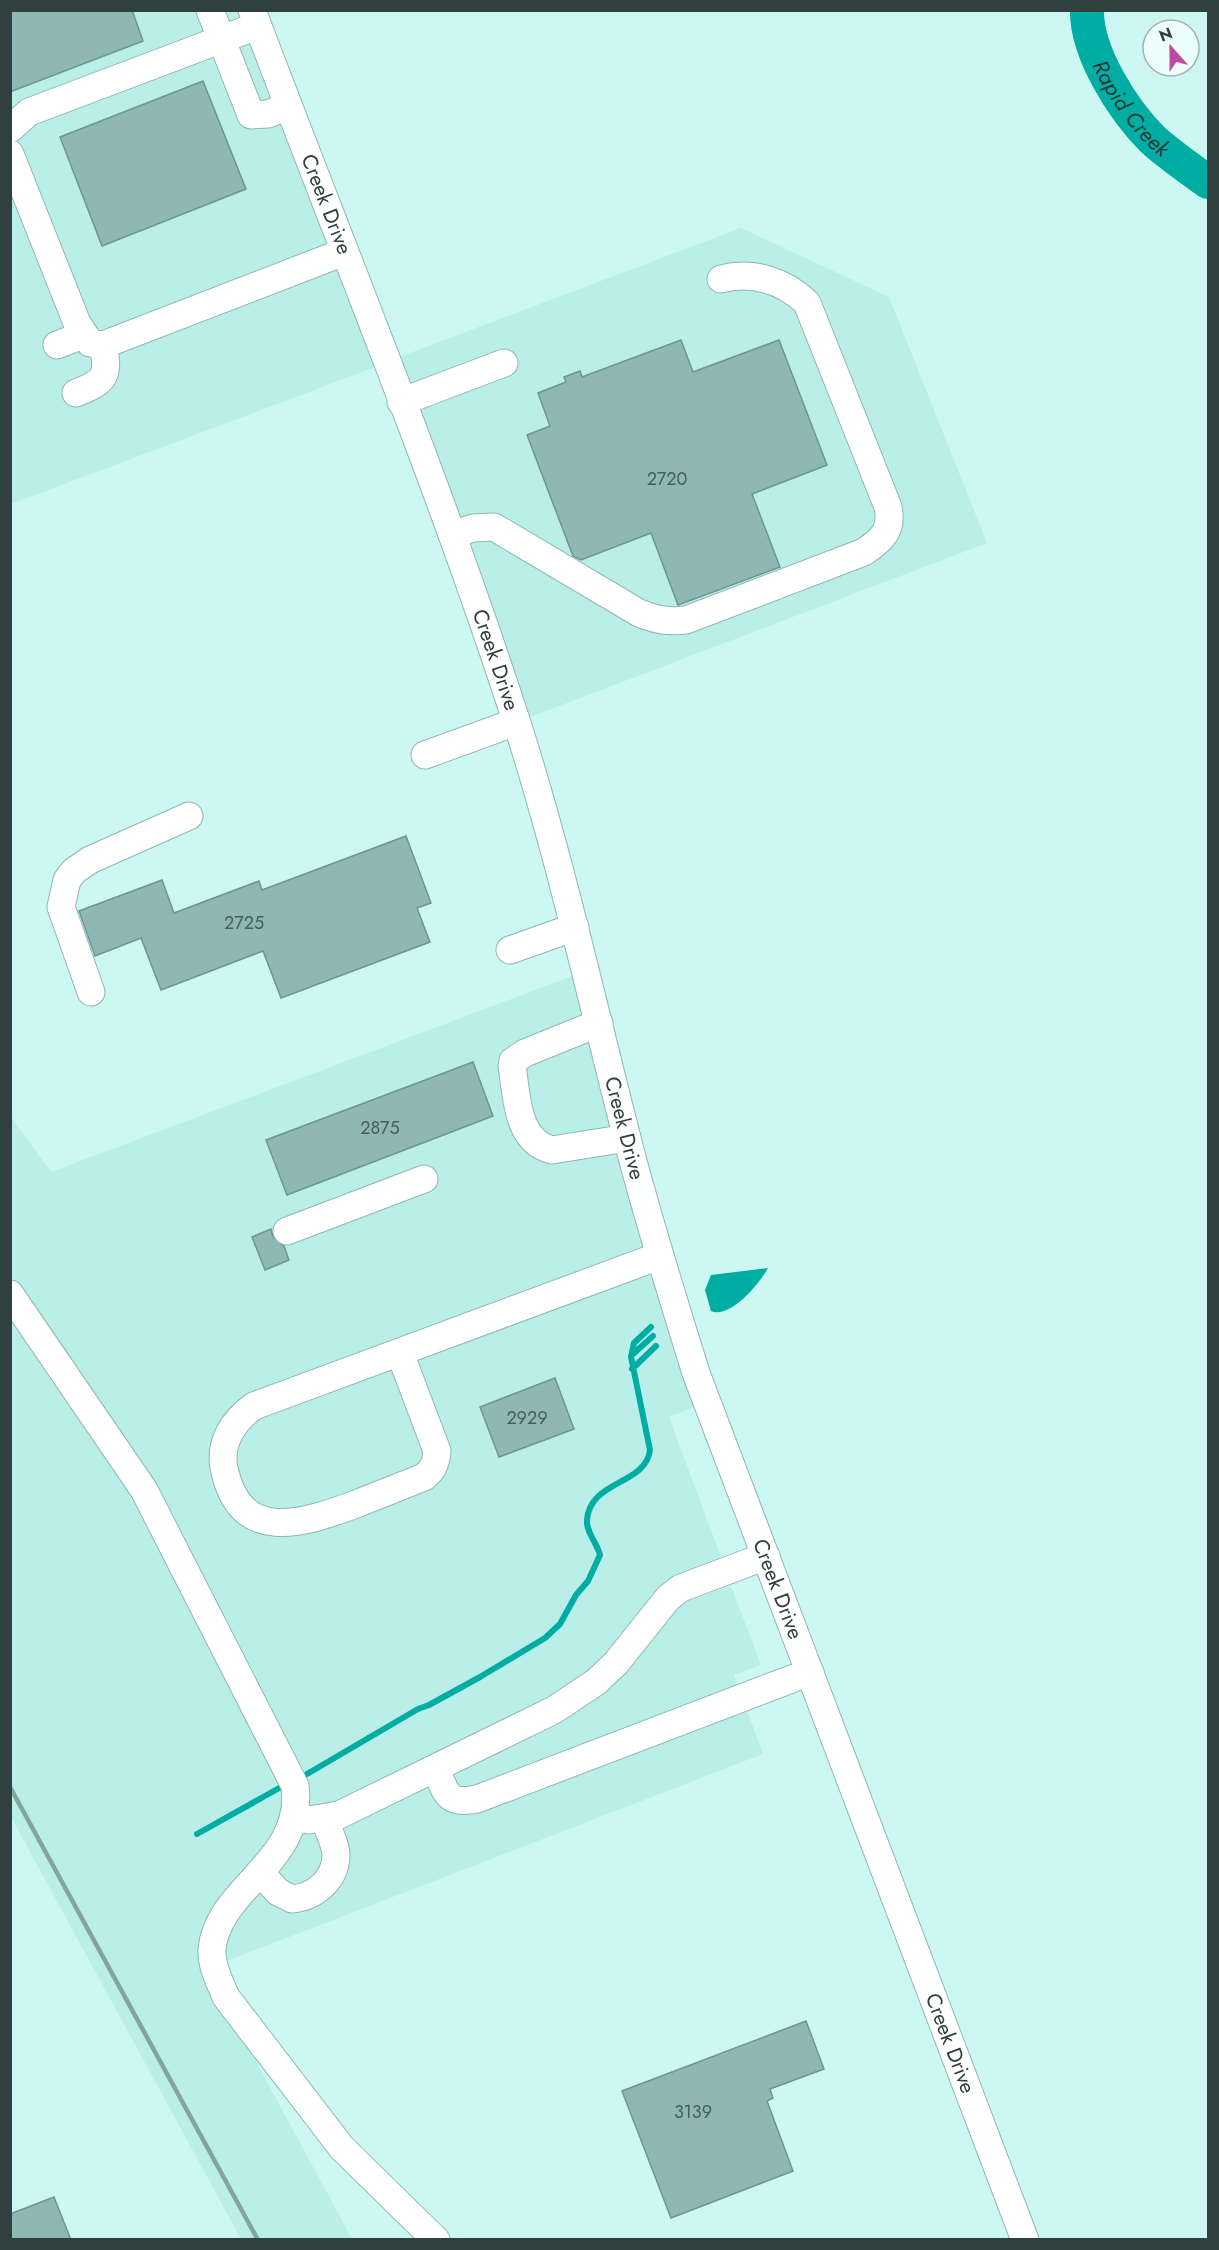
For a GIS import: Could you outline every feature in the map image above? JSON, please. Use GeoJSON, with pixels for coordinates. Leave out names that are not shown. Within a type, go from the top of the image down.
{"type":"FeatureCollection","features":[{"type":"Feature","properties":{"kind":"street"},"geometry":{"type":"LineString","coordinates":[[210,10],[251,115],[268,114],[288,106]]}},
{"type":"Feature","properties":{"kind":"street"},"geometry":{"type":"LineString","coordinates":[[10,129],[29,112],[221,40],[255,18]]}},
{"type":"Feature","properties":{"kind":"street","name":"Creek Drive"},"geometry":{"type":"LineString","coordinates":[[255,18],[452,535],[516,722],[575,927],[627,1138],[659,1256],[696,1373],[1025,2240]]}},
{"type":"Feature","properties":{"kind":"street"},"geometry":{"type":"LineString","coordinates":[[10,154],[93,340],[107,362],[105,376],[96,385],[76,393]]}},
{"type":"Feature","properties":{"kind":"street"},"geometry":{"type":"LineString","coordinates":[[57,345],[93,340],[344,252]]}},
{"type":"Feature","properties":{"kind":"street"},"geometry":{"type":"LineString","coordinates":[[452,535],[484,525],[494,527],[639,613],[657,621],[671,622],[686,620],[842,561],[864,552],[879,542],[888,532],[891,520],[888,507],[807,303],[797,293],[756,276],[736,275],[721,279]]}},
{"type":"Feature","properties":{"kind":"street"},"geometry":{"type":"LineString","coordinates":[[401,402],[504,363]]}},
{"type":"Feature","properties":{"kind":"street"},"geometry":{"type":"LineString","coordinates":[[425,755],[516,722]]}},
{"type":"Feature","properties":{"kind":"street"},"geometry":{"type":"LineString","coordinates":[[91,992],[61,907],[67,880],[74,871],[90,860],[189,816]]}},
{"type":"Feature","properties":{"kind":"street"},"geometry":{"type":"LineString","coordinates":[[510,950],[575,927]]}},
{"type":"Feature","properties":{"kind":"street"},"geometry":{"type":"LineString","coordinates":[[599,1023],[525,1053],[513,1061],[521,1142],[552,1150],[627,1138]]}},
{"type":"Feature","properties":{"kind":"street"},"geometry":{"type":"LineString","coordinates":[[287,1231],[424,1179]]}},
{"type":"Feature","properties":{"kind":"street"},"geometry":{"type":"LineString","coordinates":[[400,1353],[437,1451],[431,1472],[416,1481],[302,1522],[268,1522],[255,1518],[243,1508],[232,1494],[222,1461],[224,1444],[232,1426],[254,1406],[659,1256]]}},
{"type":"Feature","properties":{"kind":"street"},"geometry":{"type":"LineString","coordinates":[[10,1294],[144,1490],[296,1786],[295,1817],[290,1832],[230,1908],[212,1948],[217,1977],[226,1997],[342,2148],[436,2240]]}},
{"type":"Feature","properties":{"kind":"street"},"geometry":{"type":"LineString","coordinates":[[295,1817],[324,1819],[339,1815],[554,1710],[596,1682],[616,1663],[668,1598],[681,1588],[766,1556]]}},
{"type":"Feature","properties":{"kind":"street"},"geometry":{"type":"LineString","coordinates":[[436,1768],[445,1792],[453,1800],[462,1802],[477,1799],[810,1672]]}},
{"type":"Feature","properties":{"kind":"street"},"geometry":{"type":"LineString","coordinates":[[260,1872],[278,1892],[292,1899],[317,1892],[327,1880],[336,1856],[324,1819]]}},
{"type":"Feature","properties":{"kind":"shaded area"},"geometry":{"type":"Polygon","coordinates":[[[252,10],[386,362],[741,228],[889,297],[987,543],[517,722],[386,363],[11,504],[11,11],[252,10]]]}},
{"type":"Feature","properties":{"kind":"shaded area"},"geometry":{"type":"Polygon","coordinates":[[[586,971],[707,1402],[669,1417],[721,1557],[694,1567],[704,1595],[731,1586],[761,1665],[734,1675],[763,1754],[206,1969],[352,2239],[241,2239],[11,1817],[10,1116],[51,1172],[586,971]]]}},
{"type":"Feature","properties":{"kind":"water"},"geometry":{"type":"Polygon","coordinates":[[[768,1268],[751,1291],[735,1305],[719,1312],[711,1311],[705,1290],[711,1275],[768,1268]]]}},
{"type":"Feature","properties":{"kind":"building"},"geometry":{"type":"Polygon","coordinates":[[[10,10],[132,10],[143,41],[10,92],[10,10]]]}},
{"type":"Feature","properties":{"kind":"building"},"geometry":{"type":"Polygon","coordinates":[[[203,81],[246,189],[102,246],[60,137],[203,81]]]}},
{"type":"Feature","properties":{"kind":"building"},"geometry":{"type":"Polygon","coordinates":[[[681,340],[693,372],[779,340],[827,465],[752,494],[780,567],[678,605],[651,533],[581,560],[573,556],[527,435],[550,426],[538,393],[566,382],[564,377],[580,371],[582,377],[681,340]]]}},
{"type":"Feature","properties":{"kind":"building"},"geometry":{"type":"Polygon","coordinates":[[[406,836],[431,903],[417,908],[430,942],[281,998],[263,951],[161,990],[141,938],[95,956],[79,911],[162,880],[174,913],[259,881],[262,890],[406,836]]]}},
{"type":"Feature","properties":{"kind":"building"},"geometry":{"type":"Polygon","coordinates":[[[473,1062],[493,1116],[287,1195],[266,1140],[473,1062]]]}},
{"type":"Feature","properties":{"kind":"building"},"geometry":{"type":"Polygon","coordinates":[[[271,1229],[273,1237],[284,1246],[289,1260],[265,1270],[252,1237],[271,1229]]]}},
{"type":"Feature","properties":{"kind":"building"},"geometry":{"type":"Polygon","coordinates":[[[555,1378],[574,1429],[499,1457],[480,1407],[555,1378]]]}},
{"type":"Feature","properties":{"kind":"building"},"geometry":{"type":"Polygon","coordinates":[[[806,2021],[824,2069],[770,2089],[773,2098],[767,2101],[793,2171],[671,2218],[622,2091],[806,2021]]]}},
{"type":"Feature","properties":{"kind":"building"},"geometry":{"type":"Polygon","coordinates":[[[54,2197],[71,2240],[10,2240],[10,2214],[54,2197]]]}},
{"type":"Feature","properties":{"kind":"waterway","name":"Rapid Creek"},"geometry":{"type":"LineString","coordinates":[[1087,10],[1088,27],[1100,62],[1130,113],[1153,140],[1208,182]]}},
{"type":"Feature","properties":{"kind":"waterway"},"geometry":{"type":"LineString","coordinates":[[307,1774],[418,1709],[480,1677],[545,1638],[560,1624],[576,1595],[588,1581],[600,1555],[587,1524],[590,1507],[607,1490],[639,1470],[650,1450],[631,1357],[634,1343],[651,1327]]}},
{"type":"Feature","properties":{"kind":"waterway"},"geometry":{"type":"LineString","coordinates":[[633,1354],[653,1336]]}},
{"type":"Feature","properties":{"kind":"waterway"},"geometry":{"type":"LineString","coordinates":[[632,1369],[656,1346]]}},
{"type":"Feature","properties":{"kind":"waterway"},"geometry":{"type":"LineString","coordinates":[[197,1834],[281,1787]]}},
{"type":"Feature","properties":{"kind":"railway"},"geometry":{"type":"LineString","coordinates":[[10,1787],[258,2240]]}}]}
